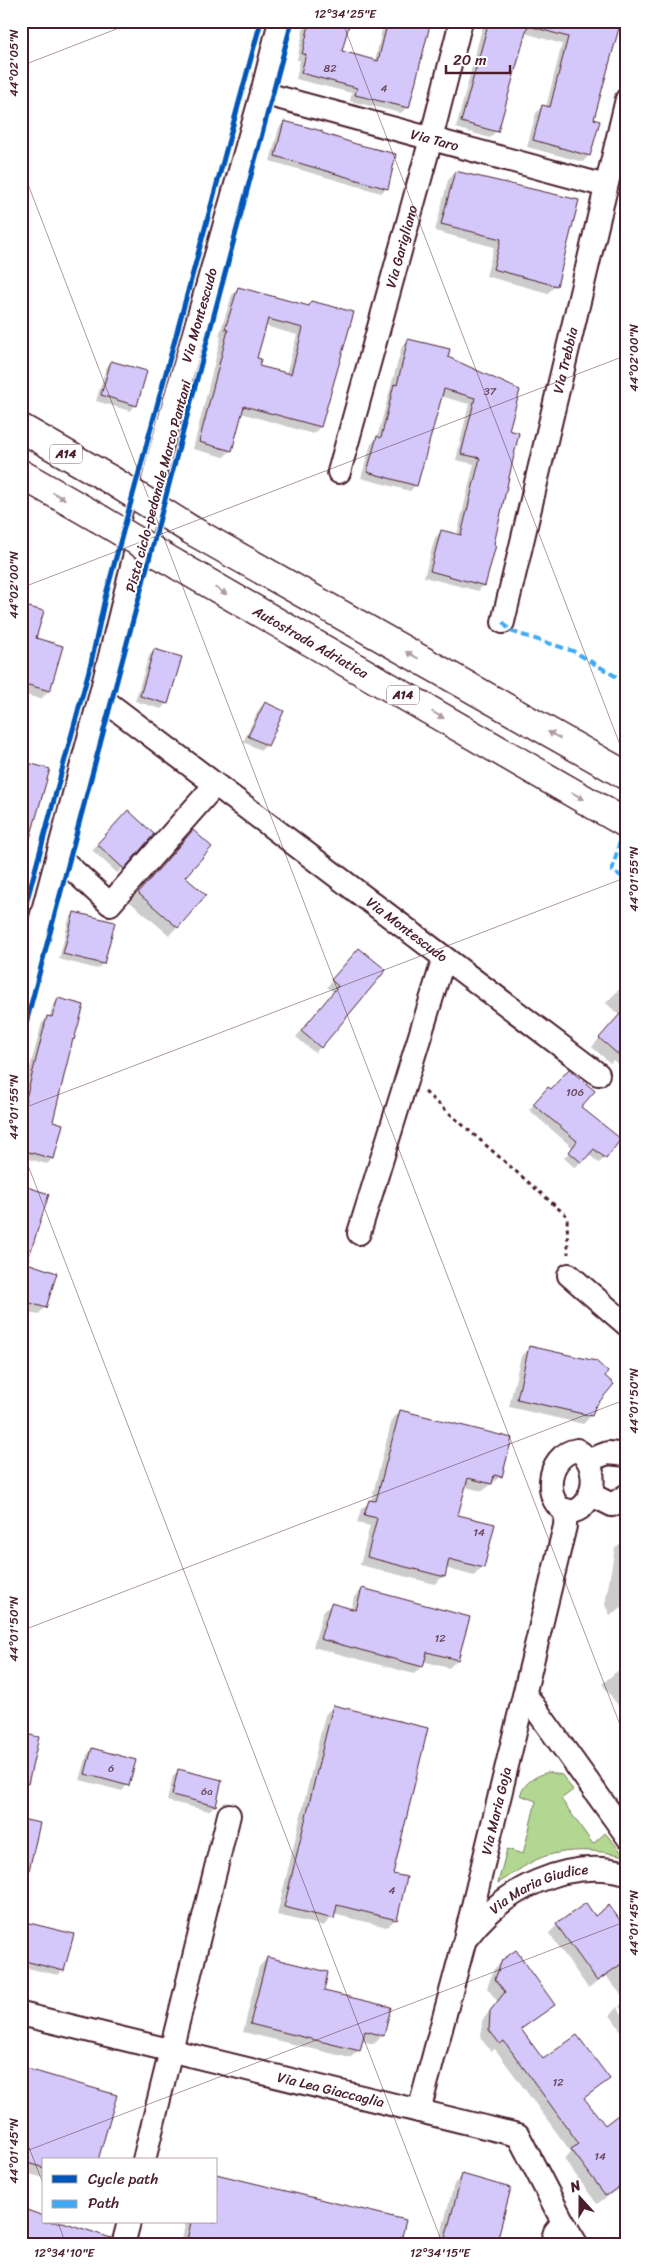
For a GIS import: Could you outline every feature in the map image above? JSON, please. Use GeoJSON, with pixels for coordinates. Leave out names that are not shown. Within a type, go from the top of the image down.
{"type":"FeatureCollection","features":[{"type":"Feature","properties":{"kind":"highway","name":"A14"},"geometry":{"type":"LineString","coordinates":[[21,428],[191,530],[627,776]]}},
{"type":"Feature","properties":{"kind":"highway","name":"Autostrada Adriatica"},"geometry":{"type":"LineString","coordinates":[[21,474],[627,824]]}},
{"type":"Feature","properties":{"kind":"street","name":"Via Montescudo"},"geometry":{"type":"LineString","coordinates":[[21,993],[26,952],[59,857],[158,460],[262,93],[280,21]]}},
{"type":"Feature","properties":{"kind":"street","name":"Via Garigliano"},"geometry":{"type":"LineString","coordinates":[[338,472],[431,139],[461,21]]}},
{"type":"Feature","properties":{"kind":"street","name":"Via Taro"},"geometry":{"type":"LineString","coordinates":[[262,93],[606,186]]}},
{"type":"Feature","properties":{"kind":"street","name":"Via Trebbia"},"geometry":{"type":"LineString","coordinates":[[503,622],[627,99]]}},
{"type":"Feature","properties":{"kind":"street","name":"Via Montescudo"},"geometry":{"type":"LineString","coordinates":[[100,697],[598,1074]]}},
{"type":"Feature","properties":{"kind":"street"},"geometry":{"type":"LineString","coordinates":[[59,857],[110,904],[214,785]]}},
{"type":"Feature","properties":{"kind":"street"},"geometry":{"type":"LineString","coordinates":[[360,1233],[444,958]]}},
{"type":"Feature","properties":{"kind":"street"},"geometry":{"type":"LineString","coordinates":[[569,1275],[627,1325]]}},
{"type":"Feature","properties":{"kind":"street"},"geometry":{"type":"LineString","coordinates":[[577,1450],[589,1460],[593,1470],[593,1483],[590,1494],[577,1509],[566,1510],[559,1507],[554,1500],[551,1477],[553,1466],[560,1456],[568,1451],[577,1450]]}},
{"type":"Feature","properties":{"kind":"street"},"geometry":{"type":"LineString","coordinates":[[589,1460],[608,1453],[627,1455]]}},
{"type":"Feature","properties":{"kind":"street"},"geometry":{"type":"LineString","coordinates":[[590,1494],[612,1505],[627,1495]]}},
{"type":"Feature","properties":{"kind":"street","name":"Via Maria Goja"},"geometry":{"type":"LineString","coordinates":[[419,2111],[465,1939],[525,1694],[565,1526],[566,1510]]}},
{"type":"Feature","properties":{"kind":"street"},"geometry":{"type":"LineString","coordinates":[[525,1694],[627,1836]]}},
{"type":"Feature","properties":{"kind":"street"},"geometry":{"type":"LineString","coordinates":[[144,2158],[229,1815]]}},
{"type":"Feature","properties":{"kind":"street","name":"Via Maria Giudice"},"geometry":{"type":"LineString","coordinates":[[465,1939],[484,1916],[497,1905],[537,1881],[563,1873],[591,1868],[627,1873]]}},
{"type":"Feature","properties":{"kind":"street","name":"Via Lea Giaccaglia"},"geometry":{"type":"LineString","coordinates":[[21,2014],[518,2135],[562,2222],[577,2245]]}},
{"type":"Feature","properties":{"kind":"street"},"geometry":{"type":"LineString","coordinates":[[551,2245],[555,2232],[562,2222]]}},
{"type":"Feature","properties":{"kind":"street"},"geometry":{"type":"LineString","coordinates":[[123,2245],[128,2224]]}},
{"type":"Feature","properties":{"kind":"path"},"geometry":{"type":"LineString","coordinates":[[408,1077],[567,1216],[569,1275]]}},
{"type":"Feature","properties":{"kind":"green space"},"geometry":{"type":"Polygon","coordinates":[[[548,1772],[562,1775],[573,1790],[561,1799],[593,1844],[605,1833],[625,1856],[593,1851],[570,1851],[549,1855],[533,1861],[498,1883],[507,1849],[523,1854],[536,1801],[520,1795],[531,1780],[548,1772]]]}},
{"type":"Feature","properties":{"kind":"building"},"geometry":{"type":"Polygon","coordinates":[[[310,21],[350,21],[342,51],[378,61],[388,21],[431,21],[409,108],[355,95],[357,88],[301,73],[306,54],[302,54],[310,21]]]}},
{"type":"Feature","properties":{"kind":"building"},"geometry":{"type":"Polygon","coordinates":[[[489,21],[529,21],[498,132],[461,122],[489,21]]]}},
{"type":"Feature","properties":{"kind":"building"},"geometry":{"type":"Polygon","coordinates":[[[529,21],[621,21],[594,119],[600,121],[590,156],[533,140],[542,105],[550,107],[568,37],[529,26],[529,21]]]}},
{"type":"Feature","properties":{"kind":"building"},"geometry":{"type":"Polygon","coordinates":[[[284,121],[322,131],[322,133],[356,144],[396,154],[388,189],[275,156],[284,121]]]}},
{"type":"Feature","properties":{"kind":"building"},"geometry":{"type":"Polygon","coordinates":[[[455,171],[579,200],[557,286],[493,269],[501,239],[441,224],[455,171]]]}},
{"type":"Feature","properties":{"kind":"building"},"geometry":{"type":"Polygon","coordinates":[[[238,287],[309,306],[311,301],[354,312],[321,427],[244,406],[232,451],[199,442],[228,330],[225,329],[238,287]],[[268,319],[257,358],[261,359],[259,366],[291,374],[303,328],[268,319]]]}},
{"type":"Feature","properties":{"kind":"building"},"geometry":{"type":"Polygon","coordinates":[[[408,339],[450,349],[448,357],[520,390],[509,430],[519,433],[494,544],[496,545],[485,586],[430,571],[441,530],[461,535],[480,458],[461,454],[475,398],[444,389],[417,486],[367,472],[377,436],[381,438],[394,384],[397,385],[408,339]]]}},
{"type":"Feature","properties":{"kind":"building"},"geometry":{"type":"Polygon","coordinates":[[[111,361],[147,371],[137,406],[101,395],[111,361]]]}},
{"type":"Feature","properties":{"kind":"building"},"geometry":{"type":"Polygon","coordinates":[[[21,605],[44,611],[36,638],[63,646],[50,691],[21,683],[21,605]]]}},
{"type":"Feature","properties":{"kind":"building"},"geometry":{"type":"Polygon","coordinates":[[[154,649],[182,657],[168,704],[140,696],[154,649]]]}},
{"type":"Feature","properties":{"kind":"building"},"geometry":{"type":"Polygon","coordinates":[[[265,702],[284,711],[268,746],[248,736],[265,702]]]}},
{"type":"Feature","properties":{"kind":"building"},"geometry":{"type":"Polygon","coordinates":[[[21,761],[50,769],[26,852],[21,851],[21,761]]]}},
{"type":"Feature","properties":{"kind":"building"},"geometry":{"type":"Polygon","coordinates":[[[128,810],[154,834],[124,869],[97,844],[128,810]]]}},
{"type":"Feature","properties":{"kind":"building"},"geometry":{"type":"Polygon","coordinates":[[[193,830],[212,847],[185,877],[206,895],[178,928],[138,893],[193,830]]]}},
{"type":"Feature","properties":{"kind":"building"},"geometry":{"type":"Polygon","coordinates":[[[74,912],[115,922],[104,964],[63,954],[74,912]]]}},
{"type":"Feature","properties":{"kind":"building"},"geometry":{"type":"Polygon","coordinates":[[[359,948],[386,970],[321,1048],[301,1031],[338,986],[331,980],[359,948]]]}},
{"type":"Feature","properties":{"kind":"building"},"geometry":{"type":"Polygon","coordinates":[[[58,998],[84,1005],[73,1039],[53,1121],[63,1124],[54,1159],[21,1150],[21,1118],[47,1016],[52,1017],[58,998]]]}},
{"type":"Feature","properties":{"kind":"building"},"geometry":{"type":"Polygon","coordinates":[[[627,1006],[627,1062],[599,1038],[627,1006]]]}},
{"type":"Feature","properties":{"kind":"building"},"geometry":{"type":"Polygon","coordinates":[[[569,1069],[595,1091],[581,1107],[621,1139],[606,1159],[594,1149],[582,1163],[569,1152],[577,1141],[533,1104],[548,1087],[551,1089],[569,1069]]]}},
{"type":"Feature","properties":{"kind":"building"},"geometry":{"type":"Polygon","coordinates":[[[21,1185],[49,1194],[27,1263],[57,1273],[46,1308],[21,1300],[21,1185]]]}},
{"type":"Feature","properties":{"kind":"building"},"geometry":{"type":"Polygon","coordinates":[[[529,1346],[596,1361],[608,1372],[605,1376],[614,1384],[595,1407],[592,1416],[517,1399],[529,1346]]]}},
{"type":"Feature","properties":{"kind":"building"},"geometry":{"type":"Polygon","coordinates":[[[400,1410],[512,1438],[502,1477],[494,1475],[492,1484],[468,1478],[458,1515],[495,1524],[484,1568],[449,1559],[445,1577],[367,1557],[377,1518],[364,1515],[369,1500],[376,1501],[400,1410]]]}},
{"type":"Feature","properties":{"kind":"building"},"geometry":{"type":"Polygon","coordinates":[[[362,1588],[470,1617],[458,1660],[427,1652],[423,1667],[320,1639],[331,1603],[356,1610],[362,1588]]]}},
{"type":"Feature","properties":{"kind":"building"},"geometry":{"type":"Polygon","coordinates":[[[333,1705],[428,1728],[393,1874],[407,1877],[397,1920],[337,1905],[334,1919],[284,1907],[333,1705]]]}},
{"type":"Feature","properties":{"kind":"building"},"geometry":{"type":"Polygon","coordinates":[[[21,1733],[39,1737],[28,1784],[21,1784],[21,1733]]]}},
{"type":"Feature","properties":{"kind":"building"},"geometry":{"type":"Polygon","coordinates":[[[92,1748],[136,1760],[129,1786],[85,1774],[92,1748]]]}},
{"type":"Feature","properties":{"kind":"building"},"geometry":{"type":"Polygon","coordinates":[[[178,1769],[222,1780],[216,1806],[172,1795],[178,1769]]]}},
{"type":"Feature","properties":{"kind":"building"},"geometry":{"type":"Polygon","coordinates":[[[21,1819],[40,1823],[28,1875],[21,1874],[21,1819]]]}},
{"type":"Feature","properties":{"kind":"building"},"geometry":{"type":"Polygon","coordinates":[[[586,1903],[595,1916],[609,1905],[627,1930],[627,1960],[597,1981],[556,1924],[586,1903]]]}},
{"type":"Feature","properties":{"kind":"building"},"geometry":{"type":"Polygon","coordinates":[[[21,1921],[74,1934],[64,1971],[21,1960],[21,1921]]]}},
{"type":"Feature","properties":{"kind":"building"},"geometry":{"type":"Polygon","coordinates":[[[516,1950],[555,2005],[521,2029],[543,2059],[577,2035],[610,2079],[584,2098],[605,2125],[627,2108],[627,2181],[606,2196],[571,2149],[579,2144],[504,2041],[500,2044],[489,2030],[490,2011],[505,1992],[495,1979],[502,1960],[516,1950]]]}},
{"type":"Feature","properties":{"kind":"building"},"geometry":{"type":"Polygon","coordinates":[[[267,1957],[328,1972],[324,1991],[391,2007],[384,2036],[365,2031],[360,2051],[250,2024],[267,1957]]]}},
{"type":"Feature","properties":{"kind":"building"},"geometry":{"type":"Polygon","coordinates":[[[21,2067],[117,2095],[99,2158],[42,2158],[42,2167],[21,2161],[21,2067]]]}},
{"type":"Feature","properties":{"kind":"building"},"geometry":{"type":"Polygon","coordinates":[[[218,2174],[406,2220],[400,2245],[186,2245],[191,2224],[218,2224],[218,2174]]]}},
{"type":"Feature","properties":{"kind":"building"},"geometry":{"type":"Polygon","coordinates":[[[462,2174],[511,2188],[496,2245],[468,2245],[445,2239],[462,2174]]]}},
{"type":"Feature","properties":{"kind":"building"},"geometry":{"type":"Polygon","coordinates":[[[21,2208],[42,2215],[42,2224],[69,2224],[111,2238],[110,2245],[21,2245],[21,2208]]]}},
{"type":"Feature","properties":{"kind":"marked path"},"geometry":{"type":"LineString","coordinates":[[503,622],[510,631],[573,651],[627,683]]}},
{"type":"Feature","properties":{"kind":"marked path"},"geometry":{"type":"LineString","coordinates":[[627,831],[619,844],[612,871],[627,879]]}},
{"type":"Feature","properties":{"kind":"cycle path"},"geometry":{"type":"LineString","coordinates":[[21,922],[91,663],[105,598],[261,21]]}},
{"type":"Feature","properties":{"kind":"cycle path","name":"Pista ciclo-pedonale Marco Pantani"},"geometry":{"type":"LineString","coordinates":[[21,1042],[292,21]]}}]}
